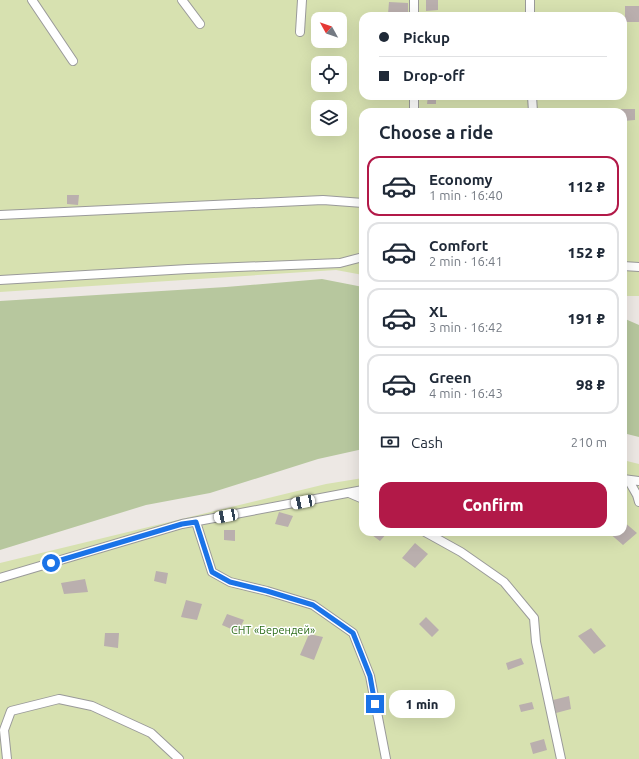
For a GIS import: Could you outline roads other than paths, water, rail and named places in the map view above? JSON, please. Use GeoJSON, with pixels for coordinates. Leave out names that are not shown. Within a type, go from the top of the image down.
{"type":"FeatureCollection","features":[{"type":"Feature","properties":{"kind":"lane"},"geometry":{"type":"LineString","coordinates":[[32,0],[73,62]]}},
{"type":"Feature","properties":{"kind":"lane"},"geometry":{"type":"LineString","coordinates":[[182,0],[200,24]]}},
{"type":"Feature","properties":{"kind":"lane"},"geometry":{"type":"LineString","coordinates":[[300,32],[302,0]]}},
{"type":"Feature","properties":{"kind":"lane"},"geometry":{"type":"LineString","coordinates":[[414,0],[414,12]]}},
{"type":"Feature","properties":{"kind":"lane"},"geometry":{"type":"LineString","coordinates":[[530,0],[530,12]]}},
{"type":"Feature","properties":{"kind":"lane"},"geometry":{"type":"LineString","coordinates":[[0,215],[323,200],[359,203]]}},
{"type":"Feature","properties":{"kind":"lane"},"geometry":{"type":"LineString","coordinates":[[0,280],[188,269],[340,263],[359,258]]}},
{"type":"Feature","properties":{"kind":"lane"},"geometry":{"type":"LineString","coordinates":[[627,266],[639,267]]}},
{"type":"Feature","properties":{"kind":"lane"},"geometry":{"type":"LineString","coordinates":[[627,480],[639,481]]}},
{"type":"Feature","properties":{"kind":"lane"},"geometry":{"type":"LineString","coordinates":[[627,481],[637,495],[639,502]]}},
{"type":"Feature","properties":{"kind":"lane"},"geometry":{"type":"LineString","coordinates":[[0,578],[182,524],[359,491]]}},
{"type":"Feature","properties":{"kind":"lane"},"geometry":{"type":"LineString","coordinates":[[349,493],[359,498]]}},
{"type":"Feature","properties":{"kind":"lane"},"geometry":{"type":"LineString","coordinates":[[196,522],[212,572],[230,582],[267,591],[313,605],[353,633],[370,676],[386,759]]}},
{"type":"Feature","properties":{"kind":"lane"},"geometry":{"type":"LineString","coordinates":[[432,536],[461,552],[504,582],[534,618],[536,642],[561,759]]}},
{"type":"Feature","properties":{"kind":"lane"},"geometry":{"type":"LineString","coordinates":[[7,759],[4,730],[11,711],[58,699],[92,706],[151,733],[179,759]]}},
{"type":"Feature","properties":{"kind":"lane"},"geometry":{"type":"LineString","coordinates":[[0,756],[4,759]]}},
{"type":"Feature","properties":{"kind":"park label","name":"СНТ «Берендей»"},"geometry":{"type":"Point","coordinates":[273,630]}}]}
